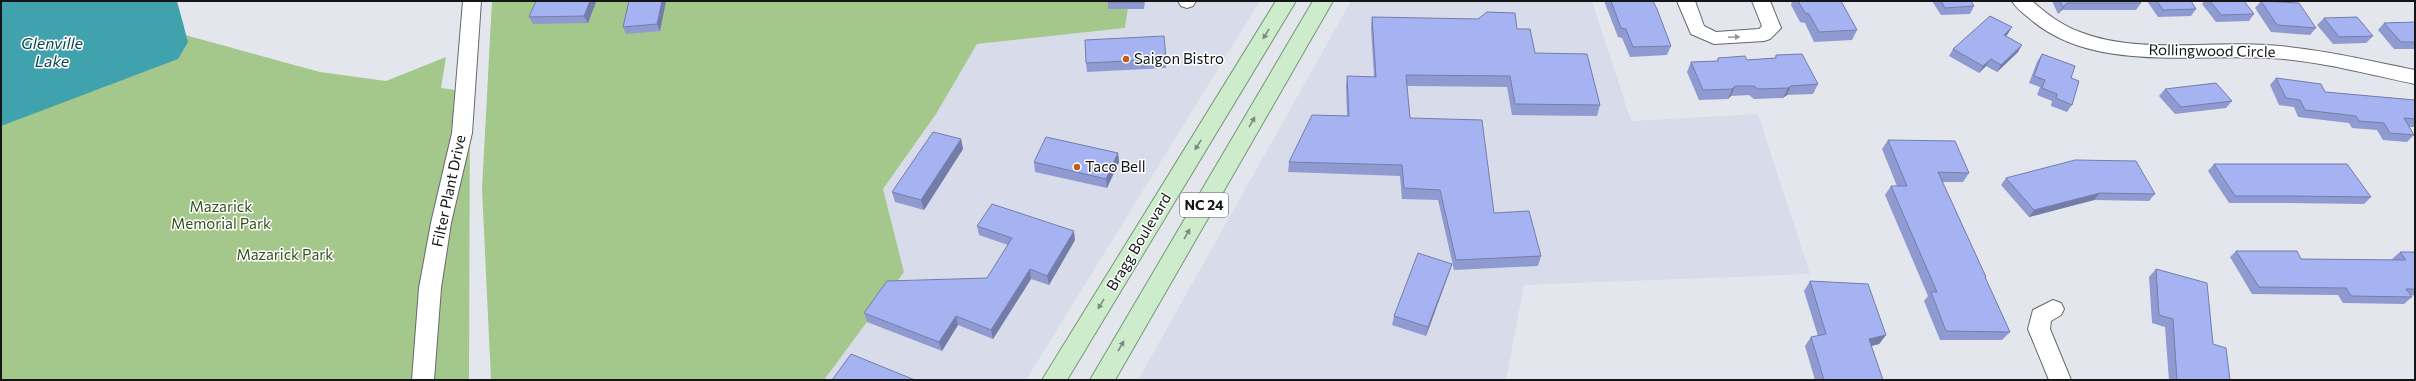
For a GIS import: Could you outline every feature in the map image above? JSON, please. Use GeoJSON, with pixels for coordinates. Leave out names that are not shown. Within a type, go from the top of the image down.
{"type":"FeatureCollection","features":[{"type":"Feature","properties":{"kind":"main road","name":"Bragg Boulevard"},"geometry":{"type":"LineString","coordinates":[[1054,380],[1286,1]]}},
{"type":"Feature","properties":{"kind":"main road","name":"NC 24"},"geometry":{"type":"LineString","coordinates":[[1102,380],[1323,1]]}},
{"type":"Feature","properties":{"kind":"street","name":"Filter Plant Drive"},"geometry":{"type":"LineString","coordinates":[[423,380],[430,288],[442,223],[462,133],[472,1]]}},
{"type":"Feature","properties":{"kind":"street"},"geometry":{"type":"LineString","coordinates":[[1686,1],[1697,30],[1714,38],[1764,35],[1772,28],[1761,1]]}},
{"type":"Feature","properties":{"kind":"street","name":"Rollingwood Circle"},"geometry":{"type":"LineString","coordinates":[[2021,1],[2039,18],[2051,25],[2077,38],[2105,46],[2133,50],[2265,51],[2307,55],[2415,76]]}},
{"type":"Feature","properties":{"kind":"street"},"geometry":{"type":"LineString","coordinates":[[2053,309],[2041,316],[2039,329],[2060,380]]}},
{"type":"Feature","properties":{"kind":"shaded area"},"geometry":{"type":"Polygon","coordinates":[[[1129,1],[1260,1],[1026,380],[824,380],[904,272],[883,189],[936,114],[977,44],[1125,28],[1129,1]]]}},
{"type":"Feature","properties":{"kind":"shaded area"},"geometry":{"type":"Polygon","coordinates":[[[1351,1],[1592,1],[1631,121],[1758,114],[1810,274],[1524,285],[1506,380],[1138,380],[1351,1]]]}},
{"type":"Feature","properties":{"kind":"green space","name":"Mazarick Park"},"geometry":{"type":"Polygon","coordinates":[[[1,1],[167,30],[320,72],[386,81],[446,57],[441,88],[470,92],[469,380],[1,380],[1,1]]]}},
{"type":"Feature","properties":{"kind":"green space"},"geometry":{"type":"Polygon","coordinates":[[[492,1],[1129,1],[1125,28],[977,44],[936,114],[883,189],[904,272],[824,380],[491,380],[482,189],[492,1]]]}},
{"type":"Feature","properties":{"kind":"water","name":"Glenville Lake"},"geometry":{"type":"Polygon","coordinates":[[[1,1],[177,1],[188,42],[178,59],[1,126],[1,1]]]}},
{"type":"Feature","properties":{"kind":"building"},"geometry":{"type":"Polygon","coordinates":[[[536,1],[590,1],[584,16],[529,17],[536,1]]]}},
{"type":"Feature","properties":{"kind":"building"},"geometry":{"type":"Polygon","coordinates":[[[629,1],[662,1],[657,24],[623,27],[629,1]]]}},
{"type":"Feature","properties":{"kind":"building"},"geometry":{"type":"Polygon","coordinates":[[[1144,1],[1144,2],[1108,2],[1144,1]]]}},
{"type":"Feature","properties":{"kind":"building"},"geometry":{"type":"Polygon","coordinates":[[[1611,1],[1653,1],[1671,46],[1633,47],[1626,29],[1621,28],[1611,1]]]}},
{"type":"Feature","properties":{"kind":"building"},"geometry":{"type":"Polygon","coordinates":[[[1798,1],[1841,1],[1857,30],[1819,32],[1809,14],[1805,13],[1798,1]]]}},
{"type":"Feature","properties":{"kind":"building"},"geometry":{"type":"Polygon","coordinates":[[[1941,1],[1971,1],[1974,6],[1945,8],[1941,1]]]}},
{"type":"Feature","properties":{"kind":"building"},"geometry":{"type":"Polygon","coordinates":[[[2060,1],[2139,1],[2141,3],[2067,3],[2063,7],[2060,1]]]}},
{"type":"Feature","properties":{"kind":"building"},"geometry":{"type":"Polygon","coordinates":[[[2157,1],[2191,1],[2196,9],[2163,10],[2157,1]]]}},
{"type":"Feature","properties":{"kind":"building"},"geometry":{"type":"Polygon","coordinates":[[[2210,1],[2244,1],[2254,14],[2221,15],[2210,1]]]}},
{"type":"Feature","properties":{"kind":"building"},"geometry":{"type":"Polygon","coordinates":[[[2261,1],[2299,3],[2316,28],[2277,25],[2261,1]]]}},
{"type":"Feature","properties":{"kind":"building"},"geometry":{"type":"Polygon","coordinates":[[[1487,12],[1515,13],[1517,29],[1530,29],[1535,53],[1587,54],[1600,105],[1515,104],[1510,76],[1406,75],[1410,118],[1482,120],[1494,213],[1529,211],[1541,256],[1456,260],[1440,190],[1404,188],[1402,165],[1289,162],[1312,115],[1349,116],[1347,76],[1376,77],[1372,17],[1478,19],[1487,12]]]}},
{"type":"Feature","properties":{"kind":"building"},"geometry":{"type":"Polygon","coordinates":[[[1990,16],[2012,27],[2004,35],[2022,45],[2001,65],[1991,59],[1983,66],[1953,49],[1990,16]]]}},
{"type":"Feature","properties":{"kind":"building"},"geometry":{"type":"Polygon","coordinates":[[[2357,17],[2373,36],[2339,37],[2324,18],[2357,17]]]}},
{"type":"Feature","properties":{"kind":"building"},"geometry":{"type":"Polygon","coordinates":[[[2415,22],[2415,42],[2401,42],[2384,23],[2415,22]]]}},
{"type":"Feature","properties":{"kind":"building"},"geometry":{"type":"Polygon","coordinates":[[[1164,36],[1166,59],[1086,63],[1085,40],[1164,36]]]}},
{"type":"Feature","properties":{"kind":"building"},"geometry":{"type":"Polygon","coordinates":[[[1802,54],[1818,84],[1791,86],[1788,88],[1758,89],[1754,86],[1735,86],[1732,89],[1703,90],[1691,62],[1718,61],[1718,58],[1745,56],[1747,60],[1776,58],[1776,55],[1802,54]]]}},
{"type":"Feature","properties":{"kind":"building"},"geometry":{"type":"Polygon","coordinates":[[[2042,54],[2075,66],[2071,78],[2079,81],[2072,105],[2056,98],[2057,94],[2042,88],[2045,80],[2034,76],[2042,54]]]}},
{"type":"Feature","properties":{"kind":"building"},"geometry":{"type":"Polygon","coordinates":[[[2276,78],[2321,84],[2325,92],[2415,100],[2415,119],[2404,118],[2414,135],[2390,133],[2384,123],[2359,121],[2356,116],[2305,110],[2300,100],[2286,98],[2276,78]]]}},
{"type":"Feature","properties":{"kind":"building"},"geometry":{"type":"Polygon","coordinates":[[[2216,83],[2232,101],[2181,107],[2165,89],[2216,83]]]}},
{"type":"Feature","properties":{"kind":"building"},"geometry":{"type":"Polygon","coordinates":[[[933,132],[961,139],[921,200],[892,192],[933,132]]]}},
{"type":"Feature","properties":{"kind":"building","name":"Taco Bell"},"geometry":{"type":"Polygon","coordinates":[[[1046,137],[1118,153],[1106,179],[1034,162],[1046,137]]]}},
{"type":"Feature","properties":{"kind":"building"},"geometry":{"type":"Polygon","coordinates":[[[1888,140],[1955,141],[1969,173],[1938,172],[2010,332],[1946,331],[1931,292],[1937,292],[1891,186],[1907,186],[1888,140]]]}},
{"type":"Feature","properties":{"kind":"building"},"geometry":{"type":"Polygon","coordinates":[[[2075,160],[2136,161],[2155,194],[2100,193],[2034,210],[2006,178],[2075,160]]]}},
{"type":"Feature","properties":{"kind":"building"},"geometry":{"type":"Polygon","coordinates":[[[2214,164],[2347,164],[2371,197],[2235,196],[2214,164]]]}},
{"type":"Feature","properties":{"kind":"building"},"geometry":{"type":"Polygon","coordinates":[[[992,204],[1074,231],[1047,276],[1030,269],[991,330],[956,316],[939,342],[864,313],[887,281],[987,278],[1012,238],[977,226],[992,204]]]}},
{"type":"Feature","properties":{"kind":"building"},"geometry":{"type":"Polygon","coordinates":[[[2236,251],[2297,251],[2301,259],[2406,260],[2400,252],[2415,252],[2415,289],[2406,289],[2412,297],[2351,296],[2346,288],[2259,287],[2236,251]]]}},
{"type":"Feature","properties":{"kind":"building"},"geometry":{"type":"Polygon","coordinates":[[[1418,253],[1452,264],[1428,327],[1394,316],[1418,253]]]}},
{"type":"Feature","properties":{"kind":"building"},"geometry":{"type":"Polygon","coordinates":[[[2156,269],[2207,283],[2213,344],[2226,348],[2230,380],[2177,380],[2173,319],[2159,315],[2156,269]]]}},
{"type":"Feature","properties":{"kind":"building"},"geometry":{"type":"Polygon","coordinates":[[[1810,281],[1868,284],[1886,335],[1869,339],[1883,380],[1824,380],[1811,337],[1826,334],[1810,281]]]}},
{"type":"Feature","properties":{"kind":"building"},"geometry":{"type":"Polygon","coordinates":[[[851,354],[915,380],[832,380],[851,354]]]}},
{"type":"Feature","properties":{"kind":"place","name":"Saigon Bistro"},"geometry":{"type":"Point","coordinates":[1126,59]}},
{"type":"Feature","properties":{"kind":"place","name":"Taco Bell"},"geometry":{"type":"Point","coordinates":[1077,167]}},
{"type":"Feature","properties":{"kind":"park label","name":"Mazarick Memorial Park"},"geometry":{"type":"Point","coordinates":[221,216]}}]}
